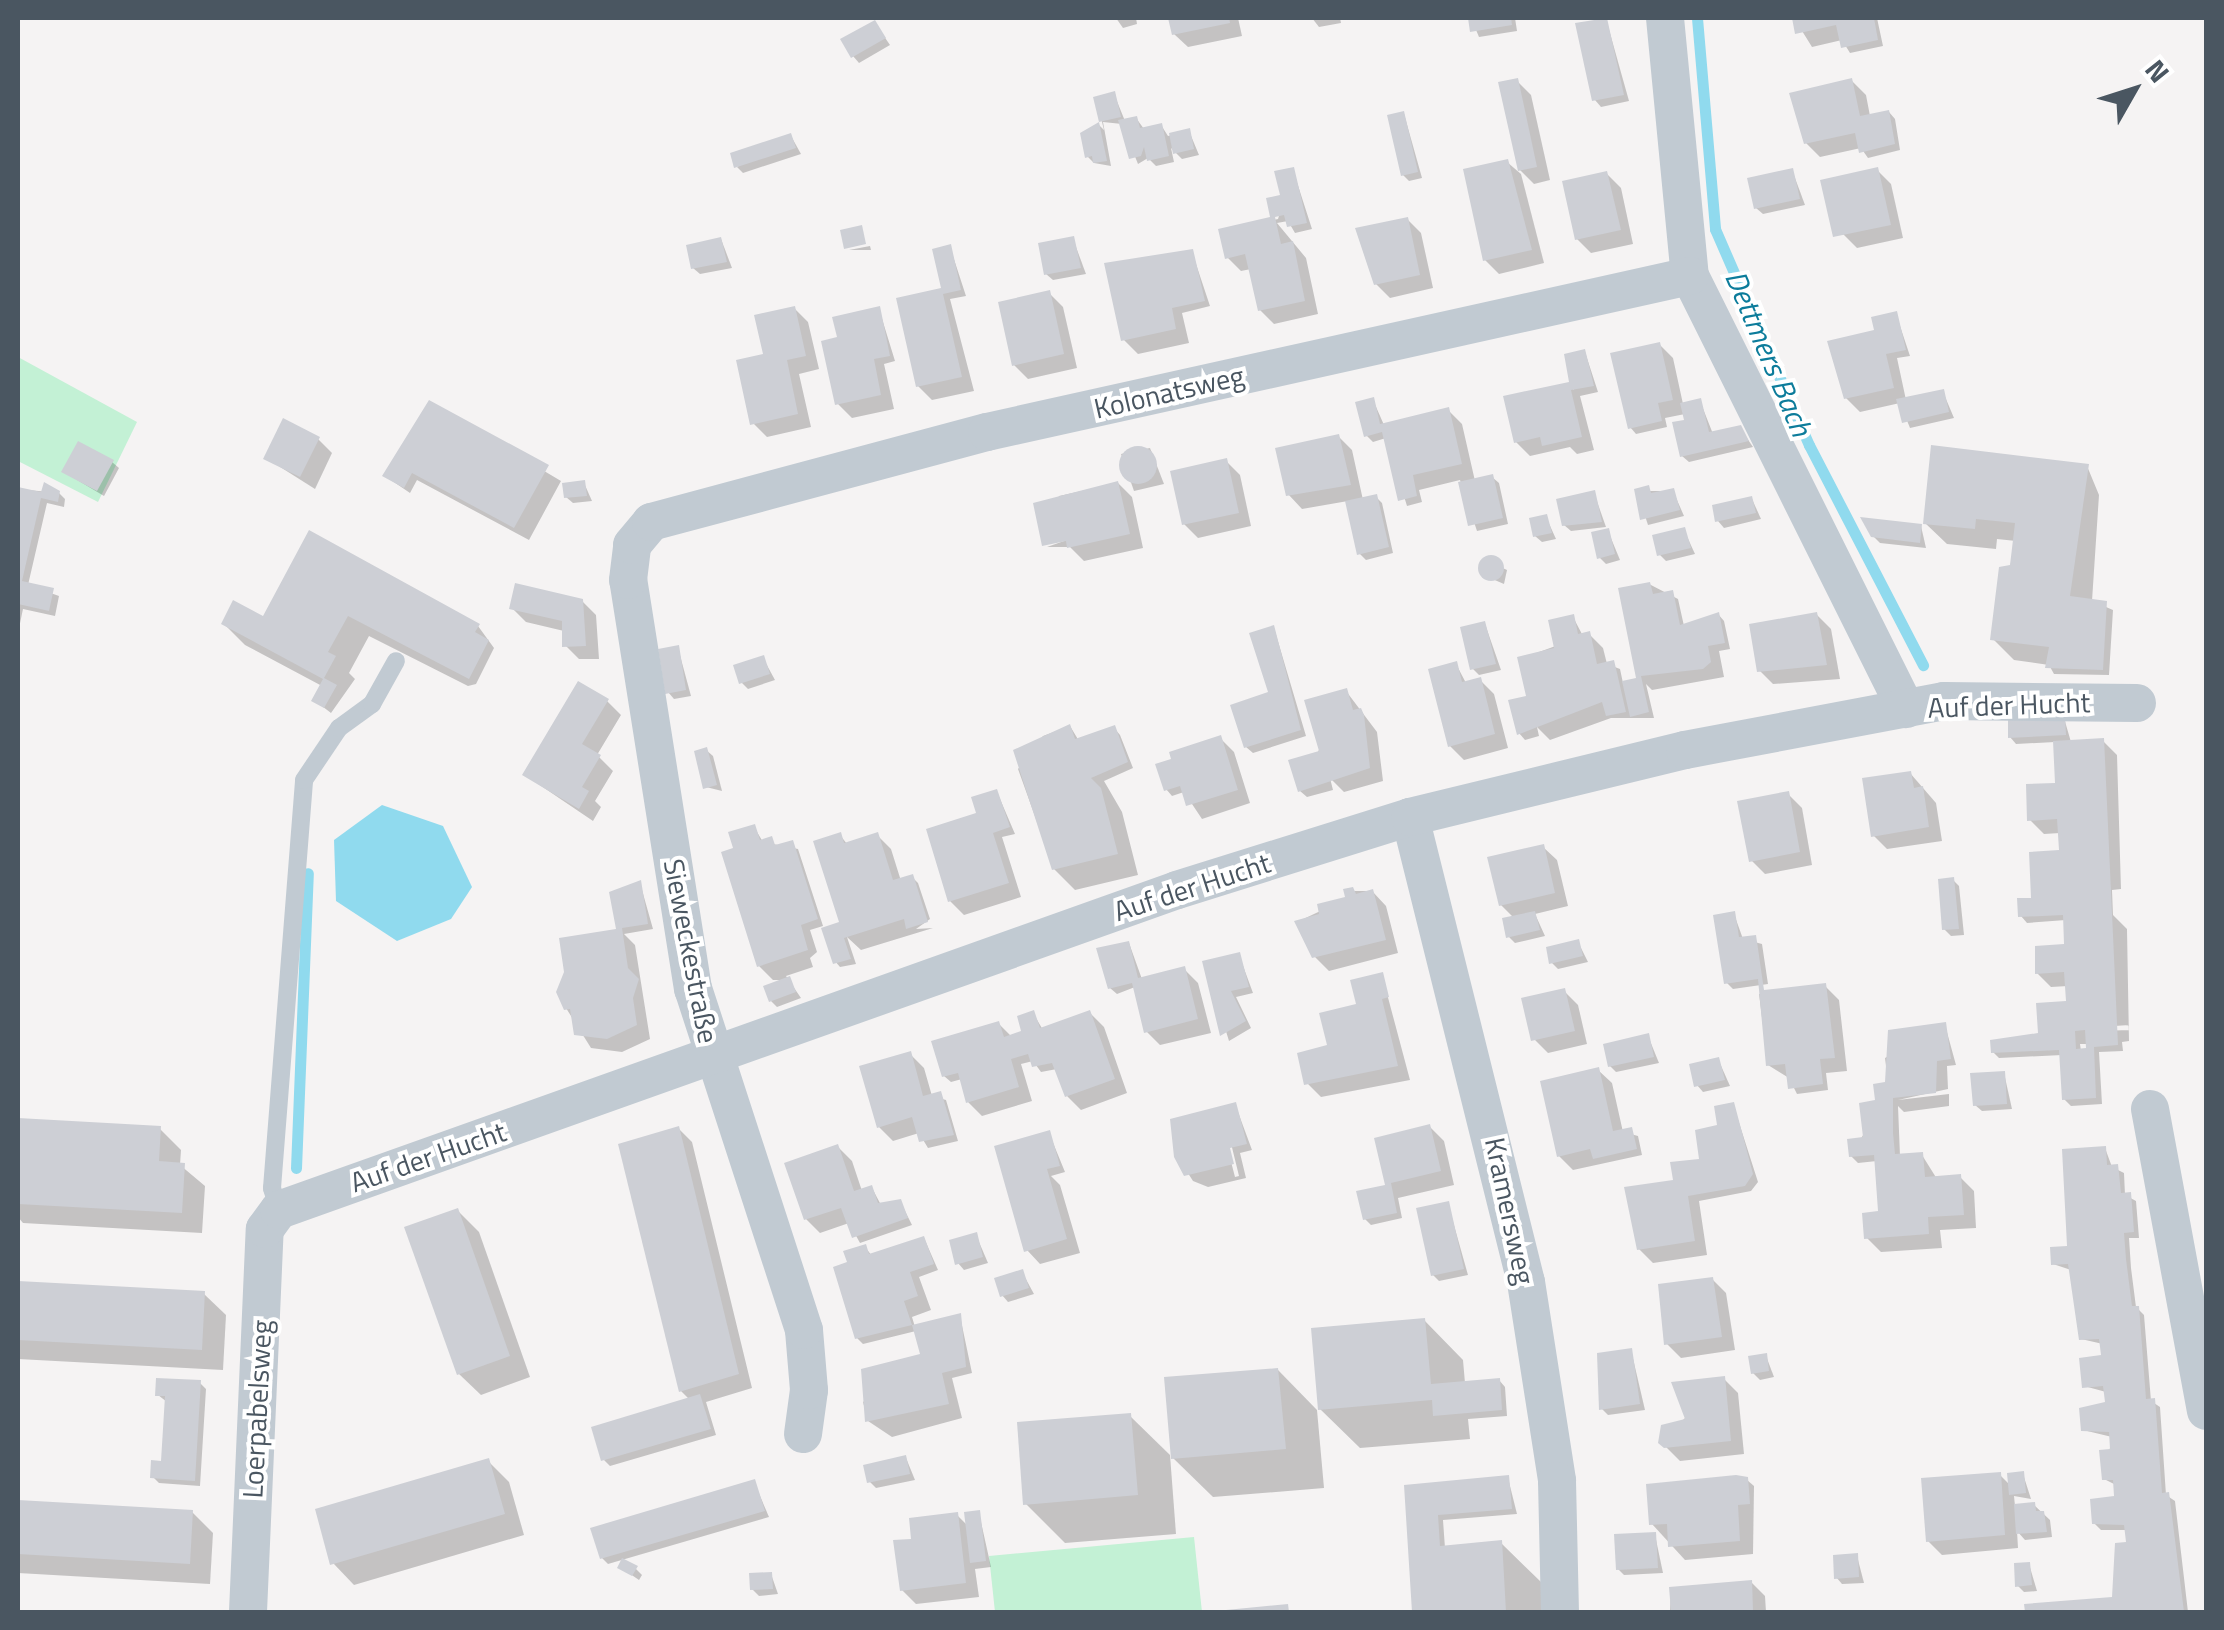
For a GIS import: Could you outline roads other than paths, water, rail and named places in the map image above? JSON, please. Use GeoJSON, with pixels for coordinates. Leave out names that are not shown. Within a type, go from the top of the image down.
{"type":"FeatureCollection","features":[{"type":"Feature","properties":{"kind":"street"},"geometry":{"type":"LineString","coordinates":[[1664,18],[1690,276],[1906,709]]}},
{"type":"Feature","properties":{"kind":"street","name":"Kolonatsweg"},"geometry":{"type":"LineString","coordinates":[[651,522],[987,432],[1690,276]]}},
{"type":"Feature","properties":{"kind":"street","name":"Sieweckestraße"},"geometry":{"type":"LineString","coordinates":[[651,522],[632,546],[628,580],[693,989],[712,1058],[804,1330],[803,1434]]}},
{"type":"Feature","properties":{"kind":"street","name":"Auf der Hucht"},"geometry":{"type":"LineString","coordinates":[[278,1210],[1176,890],[1410,817],[1685,750],[1944,701],[2138,703]]}},
{"type":"Feature","properties":{"kind":"street","name":"Kramersweg"},"geometry":{"type":"LineString","coordinates":[[1410,817],[1526,1282],[1557,1480],[1560,1612]]}},
{"type":"Feature","properties":{"kind":"street"},"geometry":{"type":"LineString","coordinates":[[2150,1109],[2206,1411]]}},
{"type":"Feature","properties":{"kind":"street","name":"Loerpabelsweg"},"geometry":{"type":"LineString","coordinates":[[248,1612],[264,1229],[278,1210]]}},
{"type":"Feature","properties":{"kind":"lane"},"geometry":{"type":"LineString","coordinates":[[278,1210],[272,1188],[304,780],[339,728],[372,704],[396,661]]}},
{"type":"Feature","properties":{"kind":"water"},"geometry":{"type":"Polygon","coordinates":[[[382,805],[443,826],[472,887],[451,919],[397,941],[336,901],[334,840],[382,805]]]}},
{"type":"Feature","properties":{"kind":"waterway","name":"Dettmers Bach"},"geometry":{"type":"LineString","coordinates":[[1697,18],[1715,229],[1809,445],[1923,665]]}},
{"type":"Feature","properties":{"kind":"waterway"},"geometry":{"type":"LineString","coordinates":[[296,1168],[308,873]]}}]}
